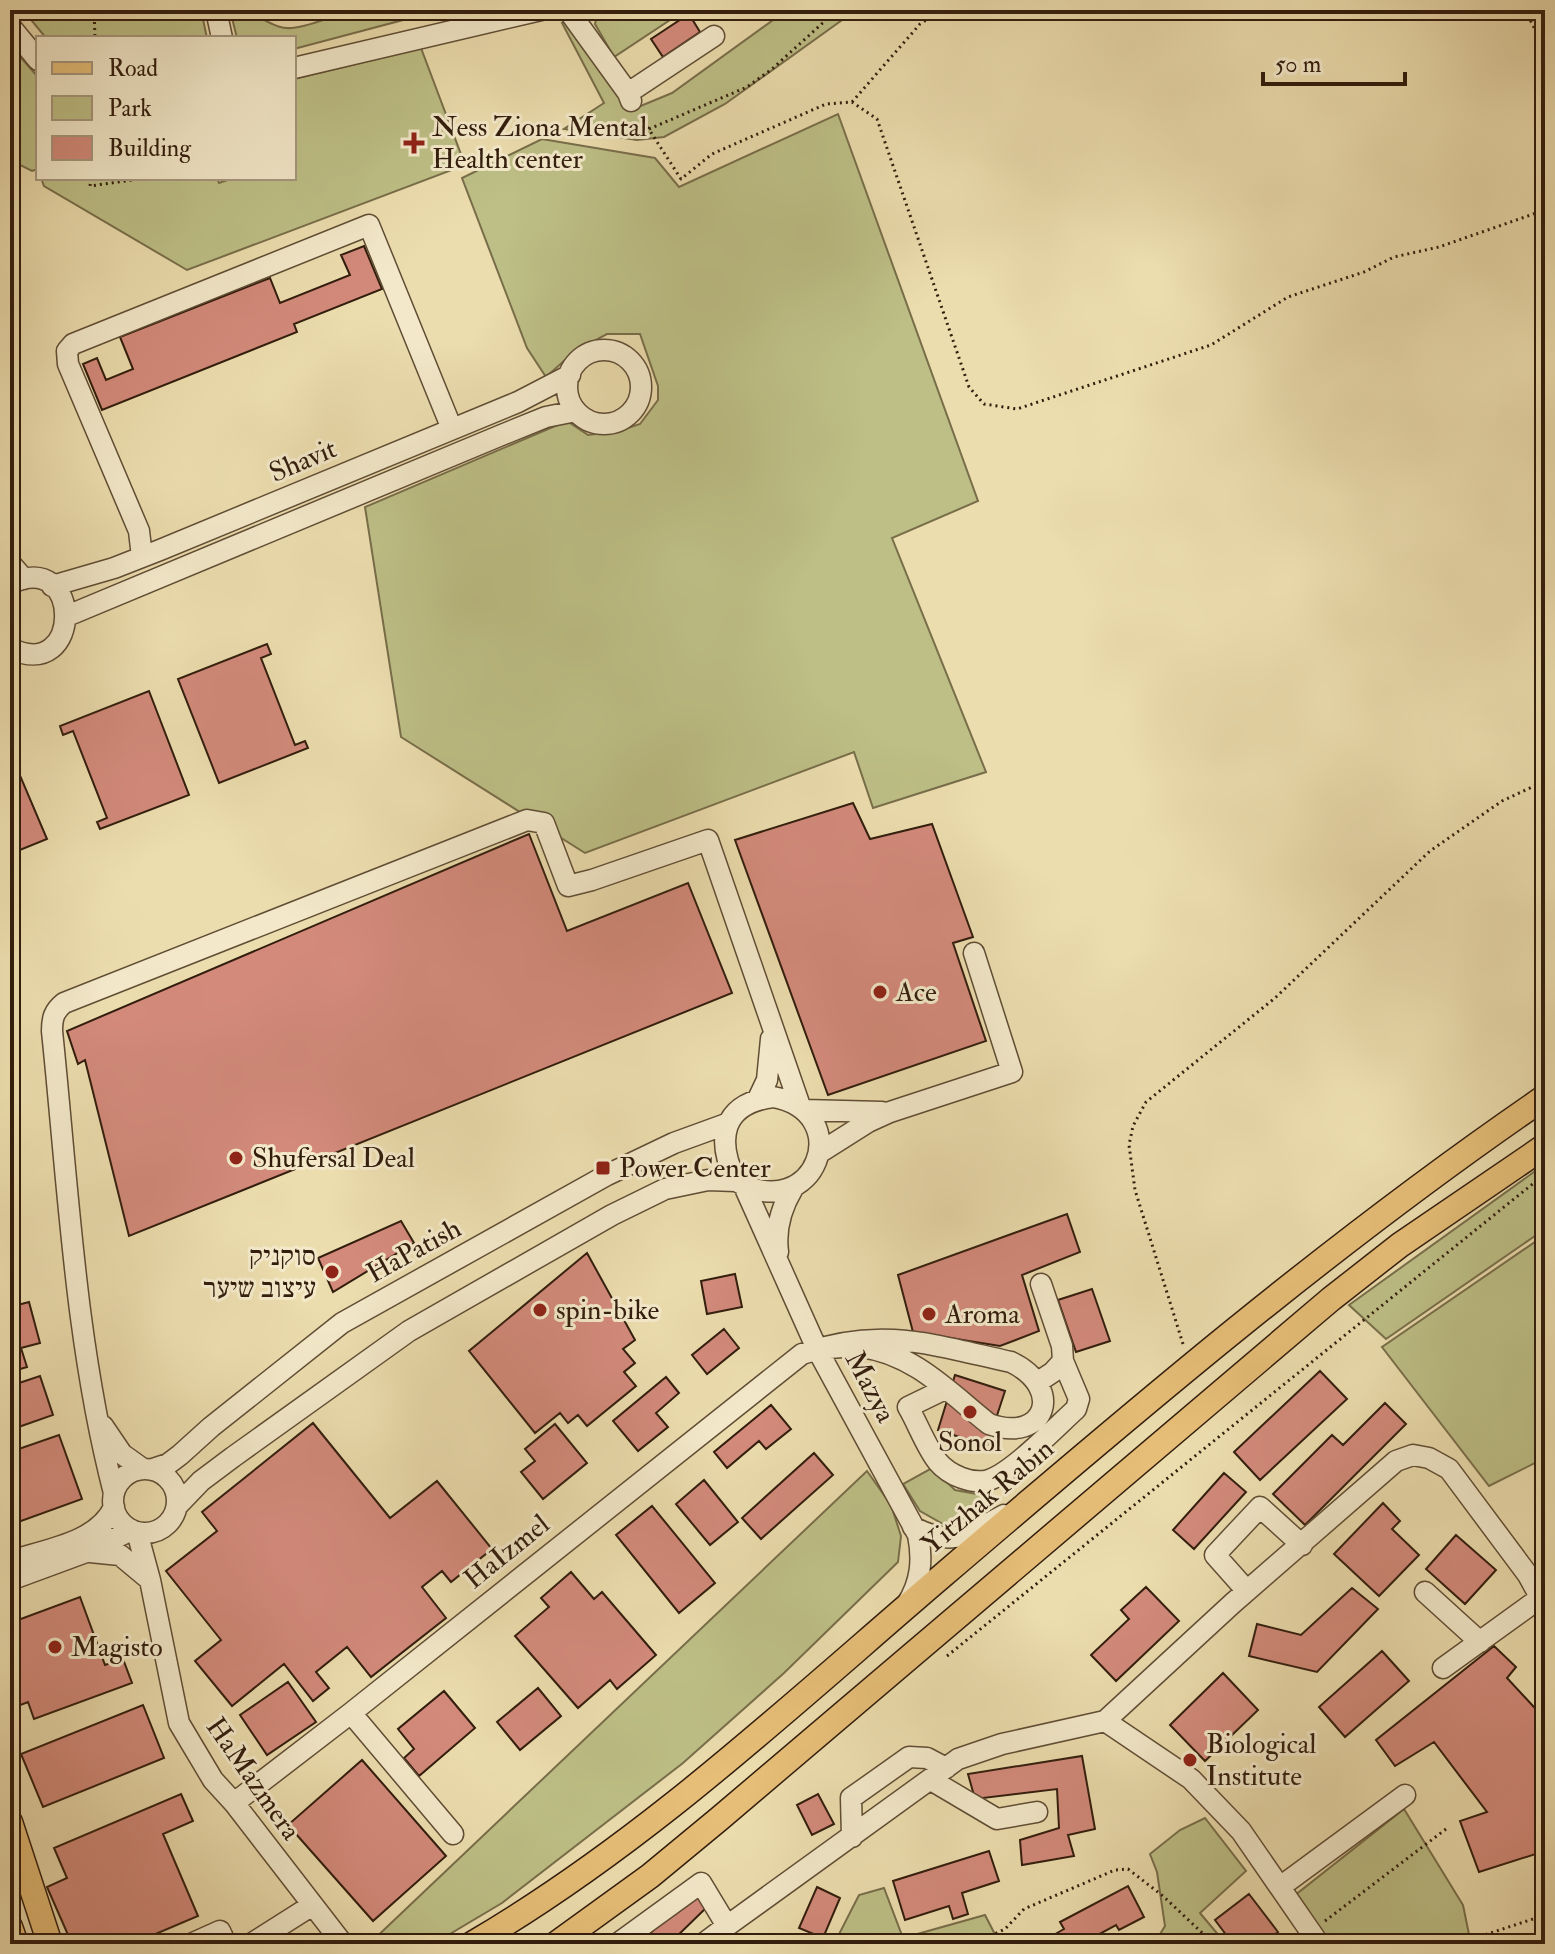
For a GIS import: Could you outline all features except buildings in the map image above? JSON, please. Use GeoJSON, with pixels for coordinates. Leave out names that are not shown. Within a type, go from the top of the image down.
{"type":"FeatureCollection","features":[{"type":"Feature","properties":{"kind":"main road","name":"Yitzhak Rabin"},"geometry":{"type":"LineString","coordinates":[[472,1944],[520,1916],[582,1873],[710,1777],[1190,1365],[1319,1263],[1545,1097]]}},
{"type":"Feature","properties":{"kind":"main road"},"geometry":{"type":"LineString","coordinates":[[556,1944],[650,1876],[719,1819],[1331,1299],[1400,1245],[1545,1146]]}},
{"type":"Feature","properties":{"kind":"main road"},"geometry":{"type":"LineString","coordinates":[[10,1822],[50,1944]]}},
{"type":"Feature","properties":{"kind":"main road"},"geometry":{"type":"LineString","coordinates":[[10,1927],[16,1944]]}},
{"type":"Feature","properties":{"kind":"street"},"geometry":{"type":"LineString","coordinates":[[216,10],[222,36]]}},
{"type":"Feature","properties":{"kind":"street"},"geometry":{"type":"LineString","coordinates":[[296,68],[541,10]]}},
{"type":"Feature","properties":{"kind":"street"},"geometry":{"type":"LineString","coordinates":[[568,10],[629,97],[714,36]]}},
{"type":"Feature","properties":{"kind":"street"},"geometry":{"type":"LineString","coordinates":[[10,26],[36,58]]}},
{"type":"Feature","properties":{"kind":"street"},"geometry":{"type":"LineString","coordinates":[[142,557],[139,531],[68,364],[67,351],[73,344],[369,225],[452,429]]}},
{"type":"Feature","properties":{"kind":"street"},"geometry":{"type":"LineString","coordinates":[[607,350],[621,354],[632,363],[640,375],[641,390],[638,403],[629,415],[616,422],[602,424],[588,421],[576,411],[569,400],[567,385],[579,360],[592,352],[607,350]]}},
{"type":"Feature","properties":{"kind":"street","name":"Shavit"},"geometry":{"type":"LineString","coordinates":[[52,586],[88,577],[142,557],[518,402],[570,375]]}},
{"type":"Feature","properties":{"kind":"street","name":"Shavit"},"geometry":{"type":"LineString","coordinates":[[67,616],[546,417],[576,411]]}},
{"type":"Feature","properties":{"kind":"street"},"geometry":{"type":"LineString","coordinates":[[10,563],[17,581],[44,581],[61,594],[67,616],[65,629],[49,648],[26,653],[10,648]]}},
{"type":"Feature","properties":{"kind":"street"},"geometry":{"type":"LineString","coordinates":[[10,1580],[134,1531],[159,1530],[171,1520],[177,1506],[201,1481],[409,1331],[612,1215],[665,1189],[708,1180],[740,1184],[768,1193],[793,1188],[805,1179],[815,1167],[819,1137],[814,1122],[802,1108],[771,1027],[708,840],[568,886],[544,823],[527,820],[64,1003],[56,1009],[52,1031],[79,1291],[96,1408],[120,1521],[134,1531]]}},
{"type":"Feature","properties":{"kind":"street"},"geometry":{"type":"LineString","coordinates":[[819,1153],[890,1112],[1012,1072],[974,953]]}},
{"type":"Feature","properties":{"kind":"street"},"geometry":{"type":"LineString","coordinates":[[758,1099],[769,1067],[771,1027]]}},
{"type":"Feature","properties":{"kind":"street"},"geometry":{"type":"LineString","coordinates":[[740,1184],[724,1152],[724,1137],[729,1123],[747,1104],[773,1097],[802,1108],[890,1112]]}},
{"type":"Feature","properties":{"kind":"street","name":"HaPatish"},"geometry":{"type":"LineString","coordinates":[[148,1469],[168,1464],[180,1455],[342,1323],[607,1175],[674,1143],[729,1123]]}},
{"type":"Feature","properties":{"kind":"street","name":"Mazya"},"geometry":{"type":"LineString","coordinates":[[740,1184],[784,1271],[817,1349],[913,1527],[920,1547],[920,1570],[910,1601],[902,1610]]}},
{"type":"Feature","properties":{"kind":"street","name":"Mazya"},"geometry":{"type":"LineString","coordinates":[[784,1271],[777,1247],[777,1229],[786,1199],[793,1188]]}},
{"type":"Feature","properties":{"kind":"street"},"geometry":{"type":"LineString","coordinates":[[945,1389],[908,1407],[938,1461],[953,1474],[975,1482],[990,1480],[1010,1467],[1076,1409],[1079,1399],[1063,1361],[1062,1346],[1041,1284]]}},
{"type":"Feature","properties":{"kind":"street"},"geometry":{"type":"LineString","coordinates":[[861,1340],[913,1340],[1011,1362],[1026,1369],[1038,1382],[1045,1397],[1041,1412],[1029,1426],[1004,1429],[989,1424],[906,1361],[859,1347],[817,1349],[861,1340]]}},
{"type":"Feature","properties":{"kind":"street","name":"HaIzmel"},"geometry":{"type":"LineString","coordinates":[[234,1803],[351,1713],[783,1366],[817,1349]]}},
{"type":"Feature","properties":{"kind":"street"},"geometry":{"type":"LineString","coordinates":[[1038,1382],[1063,1361]]}},
{"type":"Feature","properties":{"kind":"street"},"geometry":{"type":"LineString","coordinates":[[96,1408],[111,1440],[122,1454],[172,1483],[177,1506]]}},
{"type":"Feature","properties":{"kind":"street"},"geometry":{"type":"LineString","coordinates":[[703,1944],[958,1759],[1002,1744],[1105,1721],[1396,1461],[1413,1455],[1429,1458],[1449,1469],[1528,1575],[1543,1602],[1443,1668]]}},
{"type":"Feature","properties":{"kind":"street"},"geometry":{"type":"LineString","coordinates":[[10,1561],[91,1532],[109,1518],[122,1479],[135,1470],[148,1469]]}},
{"type":"Feature","properties":{"kind":"street"},"geometry":{"type":"LineString","coordinates":[[913,1527],[939,1538],[954,1538],[968,1534],[1032,1499]]}},
{"type":"Feature","properties":{"kind":"street"},"geometry":{"type":"LineString","coordinates":[[1247,1591],[1215,1555],[1260,1507],[1302,1545]]}},
{"type":"Feature","properties":{"kind":"street","name":"HaMazmera"},"geometry":{"type":"LineString","coordinates":[[134,1531],[150,1580],[179,1723],[213,1780],[343,1944]]}},
{"type":"Feature","properties":{"kind":"street"},"geometry":{"type":"LineString","coordinates":[[86,1552],[120,1555],[150,1580]]}},
{"type":"Feature","properties":{"kind":"street"},"geometry":{"type":"LineString","coordinates":[[1425,1592],[1480,1642]]}},
{"type":"Feature","properties":{"kind":"street"},"geometry":{"type":"LineString","coordinates":[[351,1713],[453,1834]]}},
{"type":"Feature","properties":{"kind":"street"},"geometry":{"type":"LineString","coordinates":[[1105,1721],[1191,1779],[1241,1831],[1315,1938]]}},
{"type":"Feature","properties":{"kind":"street"},"geometry":{"type":"LineString","coordinates":[[852,1837],[851,1798],[909,1757],[927,1758],[938,1774],[997,1819],[1037,1812]]}},
{"type":"Feature","properties":{"kind":"street"},"geometry":{"type":"LineString","coordinates":[[1280,1887],[1405,1795]]}},
{"type":"Feature","properties":{"kind":"street"},"geometry":{"type":"LineString","coordinates":[[617,1944],[701,1883],[727,1926]]}},
{"type":"Feature","properties":{"kind":"street"},"geometry":{"type":"LineString","coordinates":[[251,1944],[311,1906]]}},
{"type":"Feature","properties":{"kind":"street"},"geometry":{"type":"LineString","coordinates":[[191,1944],[220,1931],[226,1944]]}},
{"type":"Feature","properties":{"kind":"path"},"geometry":{"type":"LineString","coordinates":[[94,10],[95,36]]}},
{"type":"Feature","properties":{"kind":"path"},"geometry":{"type":"LineString","coordinates":[[649,129],[747,87],[772,69],[837,10]]}},
{"type":"Feature","properties":{"kind":"path"},"geometry":{"type":"LineString","coordinates":[[852,102],[920,24],[942,10]]}},
{"type":"Feature","properties":{"kind":"path"},"geometry":{"type":"LineString","coordinates":[[1525,10],[1545,49]]}},
{"type":"Feature","properties":{"kind":"path"},"geometry":{"type":"LineString","coordinates":[[629,97],[681,179],[712,154],[826,104],[852,102],[877,119],[969,387],[984,404],[1017,409],[1211,345],[1288,297],[1364,272],[1394,257],[1439,247],[1545,210]]}},
{"type":"Feature","properties":{"kind":"path"},"geometry":{"type":"LineString","coordinates":[[91,180],[90,186],[132,180]]}},
{"type":"Feature","properties":{"kind":"path"},"geometry":{"type":"LineString","coordinates":[[1190,1365],[1135,1190],[1129,1145],[1133,1126],[1146,1102],[1275,998],[1430,851],[1502,801],[1545,781]]}},
{"type":"Feature","properties":{"kind":"path"},"geometry":{"type":"LineString","coordinates":[[945,1657],[1545,1174]]}},
{"type":"Feature","properties":{"kind":"path"},"geometry":{"type":"LineString","coordinates":[[1315,1938],[1446,1829]]}},
{"type":"Feature","properties":{"kind":"path"},"geometry":{"type":"LineString","coordinates":[[974,1944],[1005,1929],[1024,1909],[1115,1870],[1128,1869],[1163,1896],[1214,1944]]}},
{"type":"Feature","properties":{"kind":"path"},"geometry":{"type":"LineString","coordinates":[[1457,1944],[1545,1915]]}},
{"type":"Feature","properties":{"kind":"green space"},"geometry":{"type":"Polygon","coordinates":[[[23,10],[201,10],[207,36],[44,36],[23,10]]]}},
{"type":"Feature","properties":{"kind":"green space"},"geometry":{"type":"Polygon","coordinates":[[[352,10],[398,10],[403,20],[296,48],[296,36],[236,36],[232,18],[257,17],[284,28],[314,23],[352,10]]]}},
{"type":"Feature","properties":{"kind":"green space"},"geometry":{"type":"Polygon","coordinates":[[[603,10],[685,10],[614,57],[595,24],[597,15],[603,10]]]}},
{"type":"Feature","properties":{"kind":"green space"},"geometry":{"type":"Polygon","coordinates":[[[787,10],[856,10],[725,104],[664,137],[637,140],[564,129],[604,103],[562,23],[570,19],[631,110],[672,93],[787,10]]]}},
{"type":"Feature","properties":{"kind":"green space"},"geometry":{"type":"Polygon","coordinates":[[[10,45],[36,75],[36,170],[32,171],[10,160],[10,45]]]}},
{"type":"Feature","properties":{"kind":"green space"},"geometry":{"type":"Polygon","coordinates":[[[421,48],[465,165],[187,270],[44,186],[42,180],[218,180],[219,183],[227,180],[296,180],[296,79],[421,48]]]}},
{"type":"Feature","properties":{"kind":"green space"},"geometry":{"type":"Polygon","coordinates":[[[838,114],[978,501],[892,538],[986,772],[873,808],[854,752],[585,853],[401,737],[365,507],[567,421],[588,435],[619,431],[640,424],[658,400],[658,386],[640,334],[607,334],[575,351],[546,377],[527,348],[462,178],[542,139],[655,158],[679,187],[838,114]]]}},
{"type":"Feature","properties":{"kind":"green space"},"geometry":{"type":"Polygon","coordinates":[[[1545,1164],[1545,1229],[1386,1339],[1349,1305],[1545,1164]]]}},
{"type":"Feature","properties":{"kind":"green space"},"geometry":{"type":"Polygon","coordinates":[[[1545,1235],[1545,1458],[1489,1486],[1382,1347],[1545,1235]]]}},
{"type":"Feature","properties":{"kind":"green space"},"geometry":{"type":"Polygon","coordinates":[[[932,1468],[955,1490],[993,1497],[961,1521],[943,1524],[920,1511],[903,1484],[932,1468]]]}},
{"type":"Feature","properties":{"kind":"green space"},"geometry":{"type":"Polygon","coordinates":[[[867,1471],[891,1505],[901,1536],[898,1562],[784,1673],[683,1763],[502,1903],[433,1944],[369,1944],[867,1471]]]}},
{"type":"Feature","properties":{"kind":"green space"},"geometry":{"type":"Polygon","coordinates":[[[1404,1809],[1463,1905],[1471,1944],[1331,1944],[1294,1896],[1404,1809]]]}},
{"type":"Feature","properties":{"kind":"green space"},"geometry":{"type":"Polygon","coordinates":[[[1205,1818],[1246,1871],[1200,1913],[1226,1944],[1154,1944],[1165,1926],[1157,1872],[1150,1854],[1180,1830],[1205,1818]]]}},
{"type":"Feature","properties":{"kind":"green space"},"geometry":{"type":"Polygon","coordinates":[[[884,1888],[903,1938],[985,1915],[1000,1944],[834,1944],[859,1895],[884,1888]]]}},
{"type":"Feature","properties":{"kind":"place","name":"Ness Ziona Mental Health center"},"geometry":{"type":"Point","coordinates":[414,143]}},
{"type":"Feature","properties":{"kind":"place","name":"Ace"},"geometry":{"type":"Point","coordinates":[880,992]}},
{"type":"Feature","properties":{"kind":"place","name":"Shufersal Deal"},"geometry":{"type":"Point","coordinates":[236,1158]}},
{"type":"Feature","properties":{"kind":"place","name":"Power Center"},"geometry":{"type":"Point","coordinates":[603,1168]}},
{"type":"Feature","properties":{"kind":"place","name":"סוקניק עיצוב שיער"},"geometry":{"type":"Point","coordinates":[332,1272]}},
{"type":"Feature","properties":{"kind":"place","name":"spin-bike"},"geometry":{"type":"Point","coordinates":[540,1310]}},
{"type":"Feature","properties":{"kind":"place","name":"Aroma"},"geometry":{"type":"Point","coordinates":[929,1314]}},
{"type":"Feature","properties":{"kind":"place","name":"Sonol"},"geometry":{"type":"Point","coordinates":[970,1412]}},
{"type":"Feature","properties":{"kind":"place","name":"Magisto"},"geometry":{"type":"Point","coordinates":[55,1647]}},
{"type":"Feature","properties":{"kind":"place","name":"Biological Institute"},"geometry":{"type":"Point","coordinates":[1190,1760]}}]}
